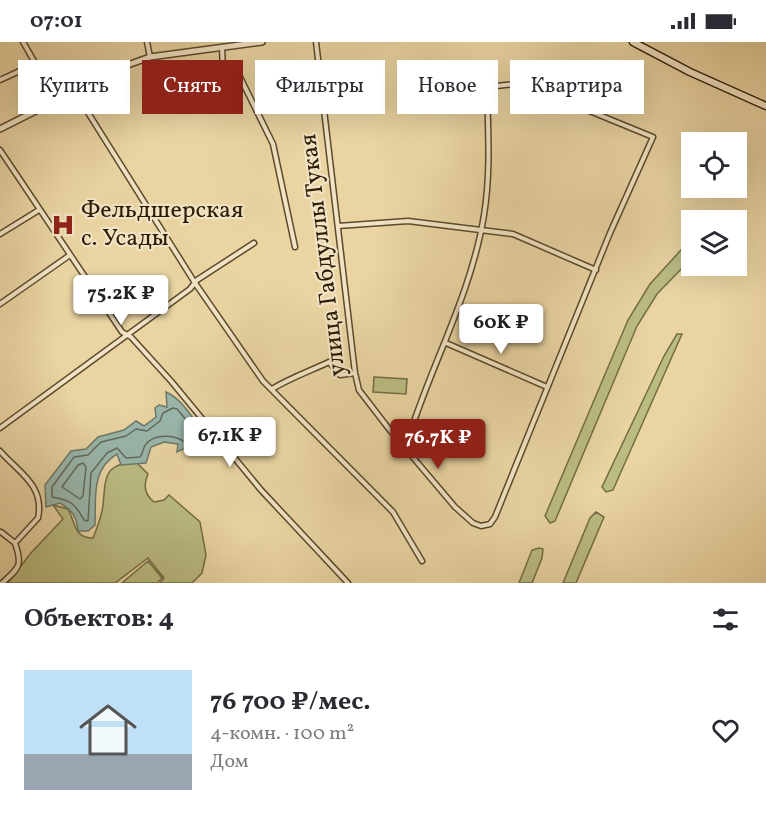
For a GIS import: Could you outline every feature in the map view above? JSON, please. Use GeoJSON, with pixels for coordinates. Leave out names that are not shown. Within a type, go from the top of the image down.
{"type":"FeatureCollection","features":[{"type":"Feature","properties":{"kind":"main road"},"geometry":{"type":"LineString","coordinates":[[633,42],[690,72],[766,105]]}},
{"type":"Feature","properties":{"kind":"street"},"geometry":{"type":"LineString","coordinates":[[23,42],[33,60]]}},
{"type":"Feature","properties":{"kind":"street"},"geometry":{"type":"LineString","coordinates":[[147,42],[150,57]]}},
{"type":"Feature","properties":{"kind":"street"},"geometry":{"type":"LineString","coordinates":[[130,64],[150,57],[262,42]]}},
{"type":"Feature","properties":{"kind":"street","name":"улица Габдуллы Тукая"},"geometry":{"type":"LineString","coordinates":[[316,42],[355,373],[359,390],[464,516],[472,523],[481,526],[490,524],[495,517],[547,387]]}},
{"type":"Feature","properties":{"kind":"street"},"geometry":{"type":"LineString","coordinates":[[222,47],[223,72],[236,69],[273,144],[295,247]]}},
{"type":"Feature","properties":{"kind":"street"},"geometry":{"type":"LineString","coordinates":[[0,80],[18,72]]}},
{"type":"Feature","properties":{"kind":"street"},"geometry":{"type":"LineString","coordinates":[[405,448],[446,343],[471,270],[481,229],[489,157],[488,87],[515,84],[531,87],[653,137],[547,387],[446,343]]}},
{"type":"Feature","properties":{"kind":"street"},"geometry":{"type":"LineString","coordinates":[[0,129],[31,114]]}},
{"type":"Feature","properties":{"kind":"street"},"geometry":{"type":"LineString","coordinates":[[89,114],[195,283],[263,381],[393,512],[422,561]]}},
{"type":"Feature","properties":{"kind":"street"},"geometry":{"type":"LineString","coordinates":[[0,150],[122,332],[171,381],[261,490],[348,583]]}},
{"type":"Feature","properties":{"kind":"street"},"geometry":{"type":"LineString","coordinates":[[0,234],[39,210]]}},
{"type":"Feature","properties":{"kind":"street"},"geometry":{"type":"LineString","coordinates":[[338,226],[408,221],[513,234],[596,270]]}},
{"type":"Feature","properties":{"kind":"street"},"geometry":{"type":"LineString","coordinates":[[0,428],[190,289],[195,283],[255,243]]}},
{"type":"Feature","properties":{"kind":"street"},"geometry":{"type":"LineString","coordinates":[[0,304],[70,255]]}},
{"type":"Feature","properties":{"kind":"street"},"geometry":{"type":"LineString","coordinates":[[272,388],[289,378],[302,375],[329,362],[340,375],[355,373]]}},
{"type":"Feature","properties":{"kind":"street"},"geometry":{"type":"LineString","coordinates":[[0,451],[36,488],[38,495],[38,518],[15,543]]}},
{"type":"Feature","properties":{"kind":"street"},"geometry":{"type":"LineString","coordinates":[[1,532],[15,543],[20,558],[18,568],[2,583]]}},
{"type":"Feature","properties":{"kind":"green space"},"geometry":{"type":"Polygon","coordinates":[[[681,250],[681,269],[657,294],[637,326],[555,521],[550,523],[545,516],[628,320],[650,284],[681,250]]]}},
{"type":"Feature","properties":{"kind":"green space"},"geometry":{"type":"Polygon","coordinates":[[[677,334],[682,334],[613,490],[606,492],[602,487],[664,356],[677,334]]]}},
{"type":"Feature","properties":{"kind":"green space"},"geometry":{"type":"Polygon","coordinates":[[[374,377],[407,379],[406,394],[373,392],[374,377]]]}},
{"type":"Feature","properties":{"kind":"green space"},"geometry":{"type":"Polygon","coordinates":[[[135,461],[148,474],[146,490],[154,502],[164,500],[169,495],[200,522],[206,555],[202,573],[192,583],[160,583],[164,578],[148,558],[115,583],[8,583],[30,554],[63,519],[53,505],[68,509],[79,533],[82,536],[93,538],[102,513],[108,474],[117,466],[135,461]]]}},
{"type":"Feature","properties":{"kind":"green space"},"geometry":{"type":"Polygon","coordinates":[[[596,512],[604,517],[576,583],[563,583],[590,518],[596,512]]]}},
{"type":"Feature","properties":{"kind":"green space"},"geometry":{"type":"Polygon","coordinates":[[[543,549],[542,558],[532,583],[519,583],[532,550],[543,549]]]}},
{"type":"Feature","properties":{"kind":"green space"},"geometry":{"type":"Polygon","coordinates":[[[148,561],[162,578],[157,583],[122,583],[148,561]]]}},
{"type":"Feature","properties":{"kind":"water"},"geometry":{"type":"Polygon","coordinates":[[[166,392],[188,410],[203,435],[197,442],[177,452],[178,444],[164,442],[151,447],[146,463],[121,465],[117,454],[109,460],[99,476],[95,525],[88,531],[78,531],[73,514],[60,503],[46,507],[45,485],[71,451],[86,449],[98,437],[124,430],[136,421],[144,426],[156,417],[155,408],[159,405],[167,407],[166,392]]]}},
{"type":"Feature","properties":{"kind":"place","name":"Фельдшерская с. Усады"},"geometry":{"type":"Point","coordinates":[63,225]}}]}
